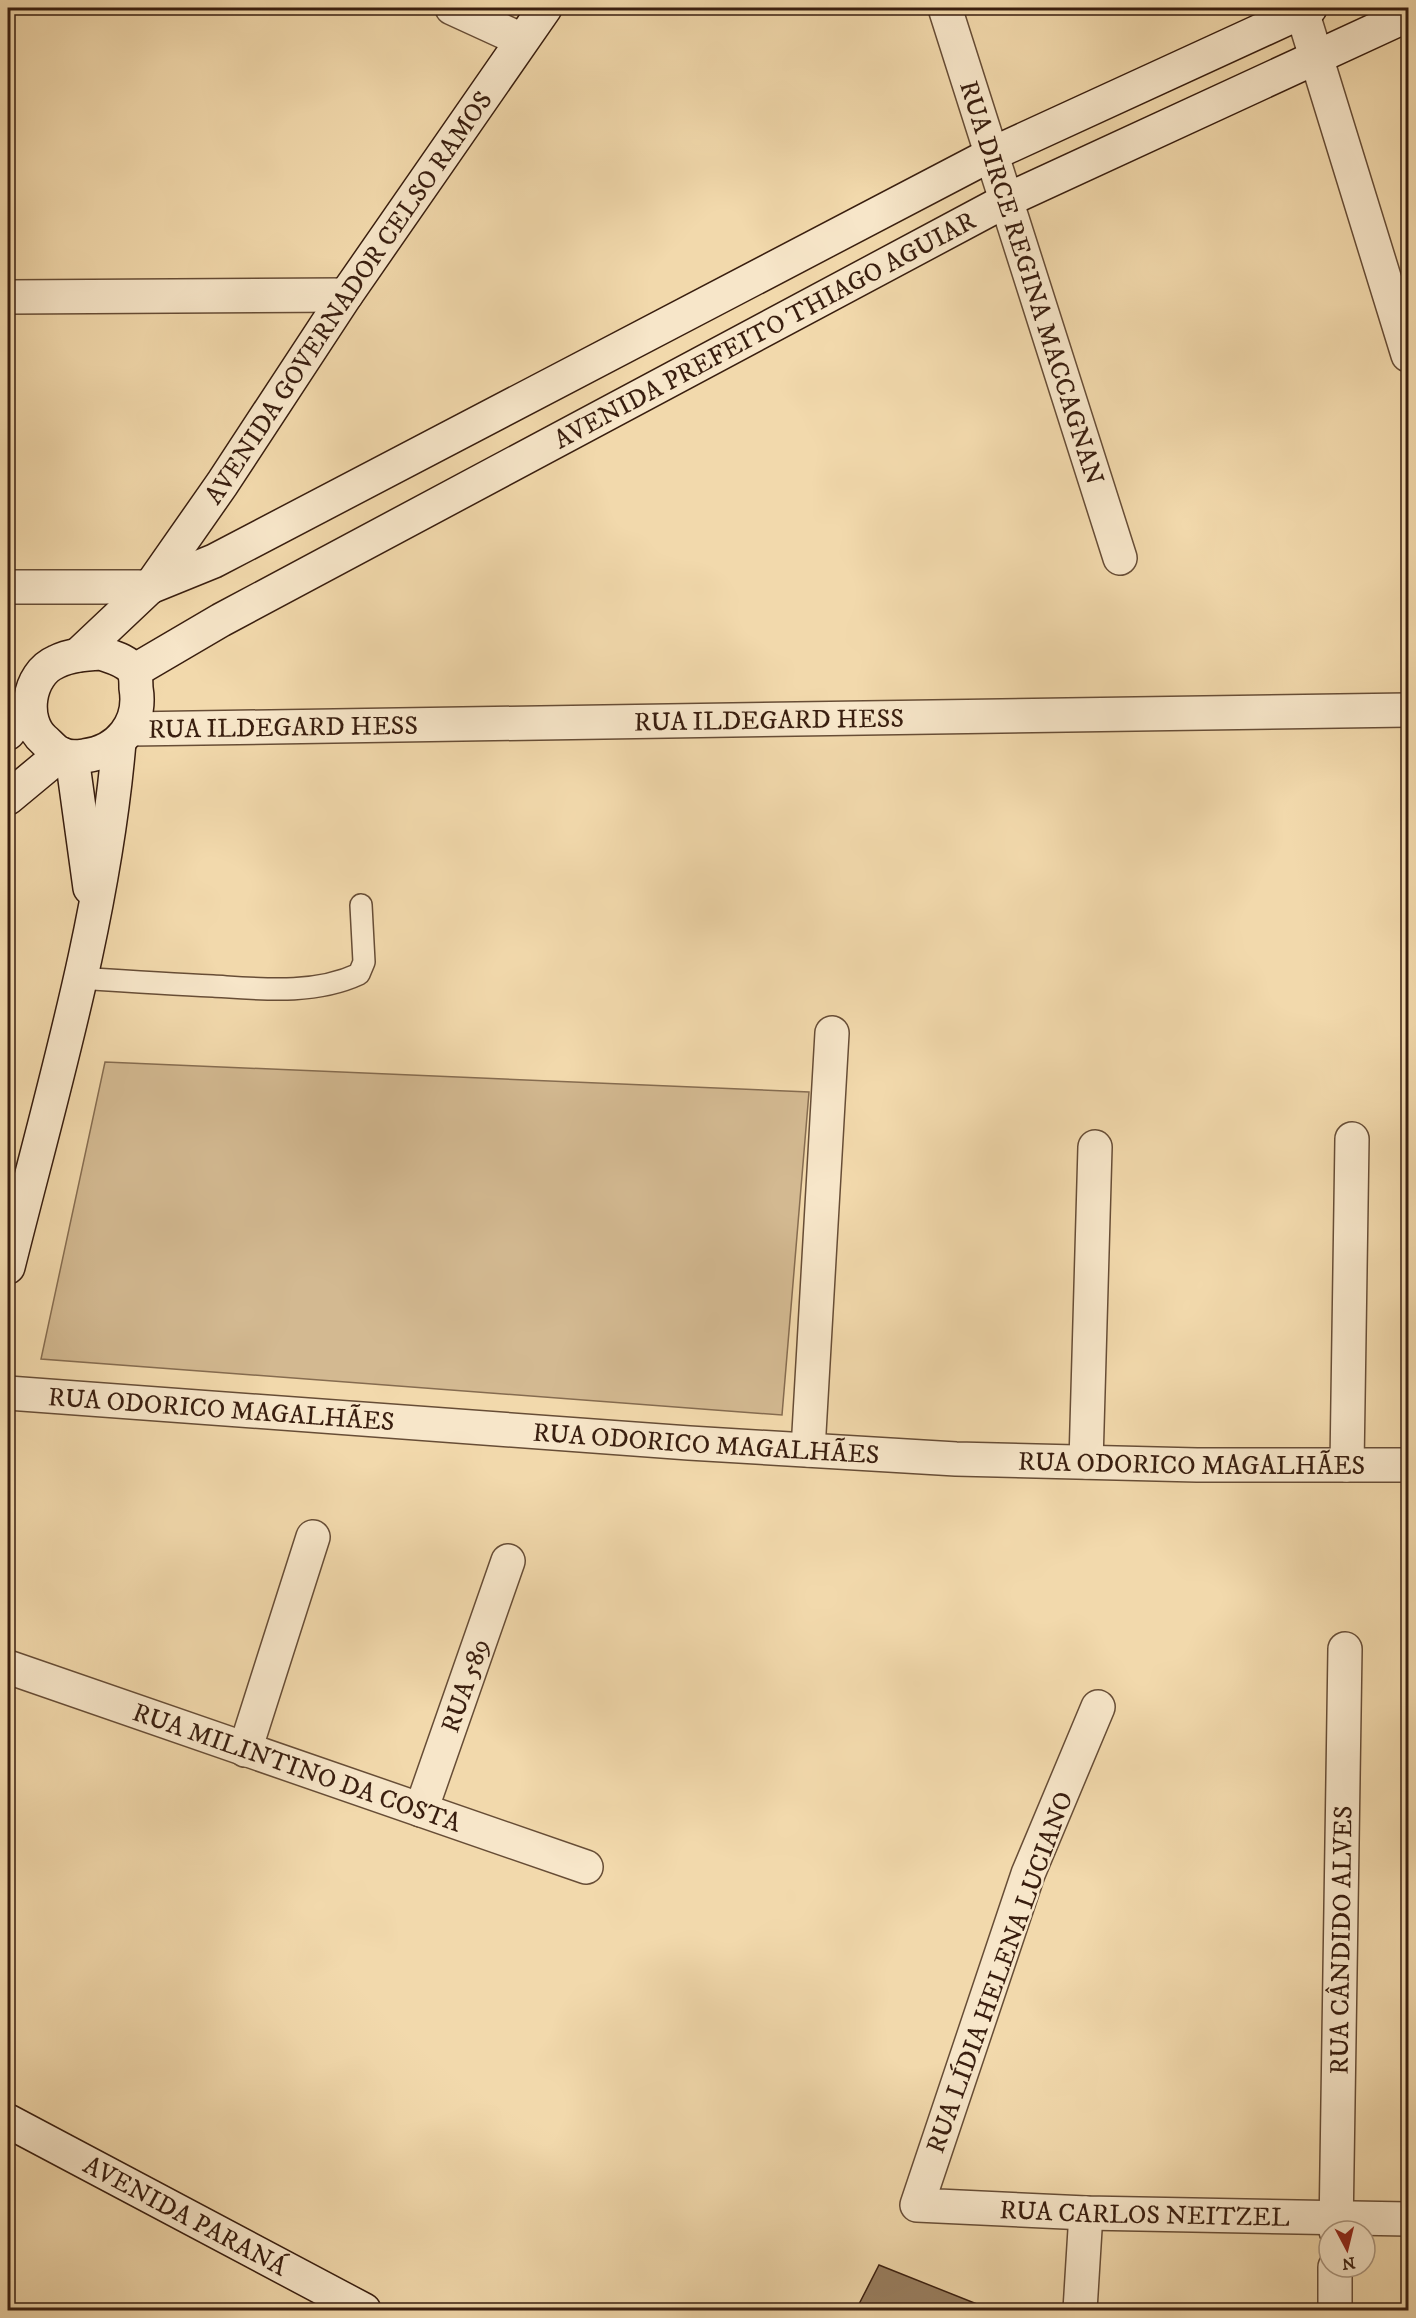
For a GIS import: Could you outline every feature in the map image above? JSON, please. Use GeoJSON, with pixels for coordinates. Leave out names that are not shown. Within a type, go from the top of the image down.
{"type":"FeatureCollection","features":[{"type":"Feature","properties":{"kind":"street"},"geometry":{"type":"LineString","coordinates":[[452,8],[522,39]]}},
{"type":"Feature","properties":{"kind":"street","name":"AVENIDA GOVERNADOR CELSO RAMOS"},"geometry":{"type":"LineString","coordinates":[[78,655],[150,587],[222,484],[346,295],[545,8]]}},
{"type":"Feature","properties":{"kind":"street","name":"RUA DIRCE REGINA MACCAGNAN"},"geometry":{"type":"LineString","coordinates":[[945,8],[1120,558]]}},
{"type":"Feature","properties":{"kind":"street"},"geometry":{"type":"LineString","coordinates":[[1304,9],[1316,58],[1408,355]]}},
{"type":"Feature","properties":{"kind":"street","name":"AVENIDA PREFEITO THIAGO AGUIAR"},"geometry":{"type":"LineString","coordinates":[[150,587],[214,561],[992,154],[1304,9]]}},
{"type":"Feature","properties":{"kind":"street","name":"AVENIDA PREFEITO THIAGO AGUIAR"},"geometry":{"type":"LineString","coordinates":[[128,666],[221,620],[1006,200],[1408,15]]}},
{"type":"Feature","properties":{"kind":"street"},"geometry":{"type":"LineString","coordinates":[[8,297],[346,295]]}},
{"type":"Feature","properties":{"kind":"street"},"geometry":{"type":"LineString","coordinates":[[8,587],[150,587]]}},
{"type":"Feature","properties":{"kind":"street","name":"AVENIDA GOVERNADOR CELSO RAMOS"},"geometry":{"type":"LineString","coordinates":[[128,666],[150,587]]}},
{"type":"Feature","properties":{"kind":"street"},"geometry":{"type":"LineString","coordinates":[[8,733],[29,705],[36,681],[54,662],[78,655],[101,653],[128,666],[138,700],[124,736],[94,920],[8,1267]]}},
{"type":"Feature","properties":{"kind":"street"},"geometry":{"type":"LineString","coordinates":[[29,705],[37,734],[67,756],[94,920]]}},
{"type":"Feature","properties":{"kind":"street","name":"RUA ILDEGARD HESS"},"geometry":{"type":"LineString","coordinates":[[124,736],[1408,710]]}},
{"type":"Feature","properties":{"kind":"street"},"geometry":{"type":"LineString","coordinates":[[8,798],[67,756],[97,754],[124,736]]}},
{"type":"Feature","properties":{"kind":"street"},"geometry":{"type":"LineString","coordinates":[[808,1450],[832,1033]]}},
{"type":"Feature","properties":{"kind":"street"},"geometry":{"type":"LineString","coordinates":[[1347,1465],[1352,1139]]}},
{"type":"Feature","properties":{"kind":"street"},"geometry":{"type":"LineString","coordinates":[[1086,1462],[1095,1148]]}},
{"type":"Feature","properties":{"kind":"street","name":"RUA ODORICO MAGALHÃES"},"geometry":{"type":"LineString","coordinates":[[8,1393],[956,1459],[1408,1465]]}},
{"type":"Feature","properties":{"kind":"street"},"geometry":{"type":"LineString","coordinates":[[245,1750],[313,1537]]}},
{"type":"Feature","properties":{"kind":"street","name":"RUA 589"},"geometry":{"type":"LineString","coordinates":[[421,1810],[508,1562]]}},
{"type":"Feature","properties":{"kind":"street","name":"RUA CÂNDIDO ALVES"},"geometry":{"type":"LineString","coordinates":[[1336,2219],[1345,1649]]}},
{"type":"Feature","properties":{"kind":"street","name":"RUA MILINTINO DA COSTA"},"geometry":{"type":"LineString","coordinates":[[8,1667],[585,1867]]}},
{"type":"Feature","properties":{"kind":"street","name":"RUA LÍDIA HELENA LUCIANO"},"geometry":{"type":"LineString","coordinates":[[917,2205],[1028,1874],[1098,1707]]}},
{"type":"Feature","properties":{"kind":"street","name":"AVENIDA PARANÁ"},"geometry":{"type":"LineString","coordinates":[[8,2121],[364,2310]]}},
{"type":"Feature","properties":{"kind":"street","name":"RUA CARLOS NEITZEL"},"geometry":{"type":"LineString","coordinates":[[917,2205],[1317,2223]]}},
{"type":"Feature","properties":{"kind":"street"},"geometry":{"type":"LineString","coordinates":[[1080,2310],[1086,2213]]}},
{"type":"Feature","properties":{"kind":"street","name":"RUA CARLOS NEITZEL"},"geometry":{"type":"LineString","coordinates":[[1377,2221],[1408,2219]]}},
{"type":"Feature","properties":{"kind":"street"},"geometry":{"type":"LineString","coordinates":[[1335,2279],[1335,2310]]}},
{"type":"Feature","properties":{"kind":"lane"},"geometry":{"type":"LineString","coordinates":[[80,978],[239,987],[318,987],[340,983],[359,974],[364,962],[362,905]]}},
{"type":"Feature","properties":{"kind":"shaded area"},"geometry":{"type":"Polygon","coordinates":[[[105,1062],[809,1092],[782,1415],[41,1359],[105,1062]]]}},
{"type":"Feature","properties":{"kind":"building"},"geometry":{"type":"Polygon","coordinates":[[[879,2265],[992,2310],[856,2310],[879,2265]]]}}]}
